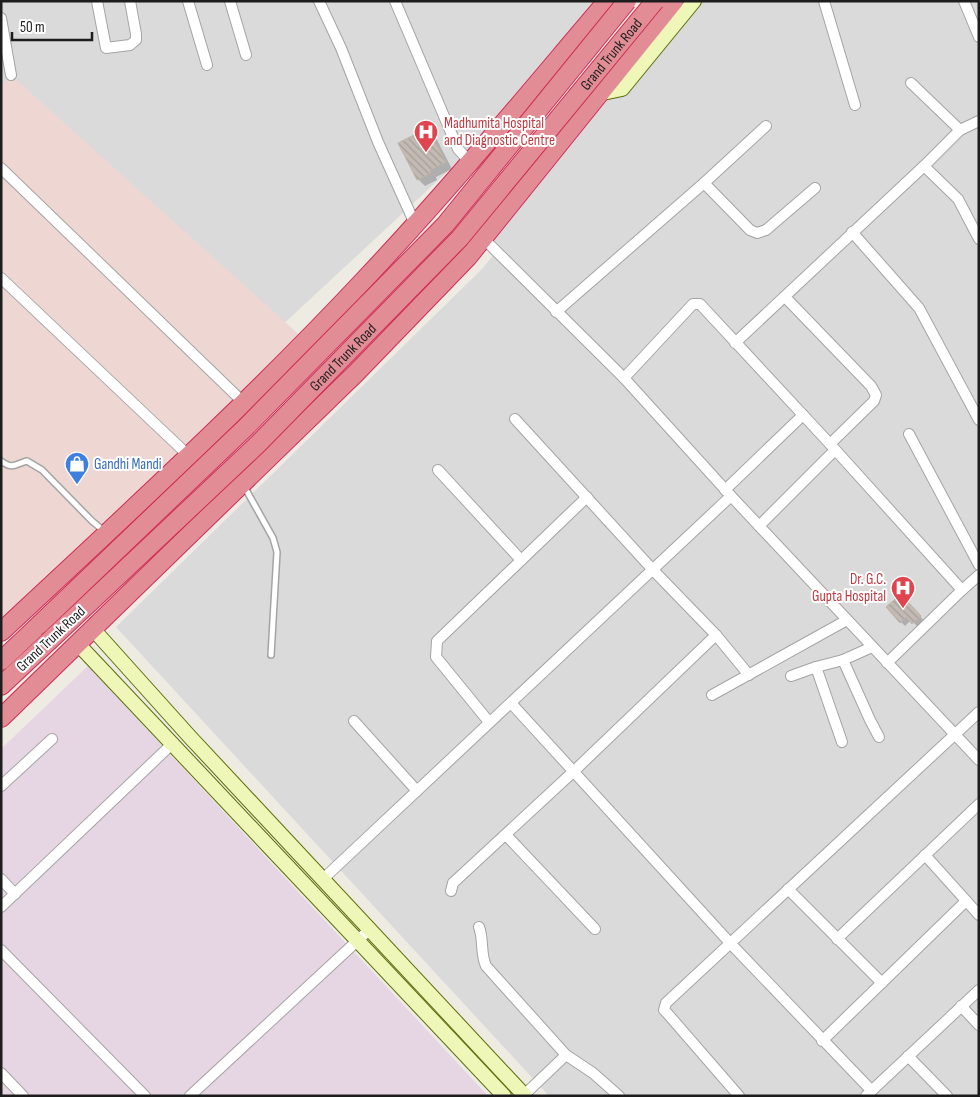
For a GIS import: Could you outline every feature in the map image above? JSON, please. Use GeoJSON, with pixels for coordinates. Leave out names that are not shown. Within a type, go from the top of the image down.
{"type":"FeatureCollection","features":[{"type":"Feature","properties":{"kind":"highway"},"geometry":{"type":"LineString","coordinates":[[3,628],[189,456],[373,270],[470,162],[607,1]]}},
{"type":"Feature","properties":{"kind":"highway","name":"Grand Trunk Road"},"geometry":{"type":"LineString","coordinates":[[1,661],[245,428],[445,225],[628,1]]}},
{"type":"Feature","properties":{"kind":"highway","name":"Grand Trunk Road"},"geometry":{"type":"LineString","coordinates":[[1,686],[258,444],[460,238],[655,1]]}},
{"type":"Feature","properties":{"kind":"highway"},"geometry":{"type":"LineString","coordinates":[[1,718],[356,373],[468,257],[674,1]]}},
{"type":"Feature","properties":{"kind":"highway"},"geometry":{"type":"LineString","coordinates":[[373,270],[419,308]]}},
{"type":"Feature","properties":{"kind":"street"},"geometry":{"type":"LineString","coordinates":[[96,1],[106,48],[130,44],[136,40],[130,1]]}},
{"type":"Feature","properties":{"kind":"street"},"geometry":{"type":"LineString","coordinates":[[188,1],[207,65]]}},
{"type":"Feature","properties":{"kind":"street"},"geometry":{"type":"LineString","coordinates":[[230,1],[246,55]]}},
{"type":"Feature","properties":{"kind":"street"},"geometry":{"type":"LineString","coordinates":[[319,1],[341,48],[378,142],[415,224]]}},
{"type":"Feature","properties":{"kind":"street"},"geometry":{"type":"LineString","coordinates":[[395,1],[458,149],[470,162]]}},
{"type":"Feature","properties":{"kind":"street"},"geometry":{"type":"LineString","coordinates":[[623,1],[653,26]]}},
{"type":"Feature","properties":{"kind":"street"},"geometry":{"type":"LineString","coordinates":[[598,94],[622,89],[694,1]]}},
{"type":"Feature","properties":{"kind":"street"},"geometry":{"type":"LineString","coordinates":[[824,1],[855,105]]}},
{"type":"Feature","properties":{"kind":"street"},"geometry":{"type":"LineString","coordinates":[[964,1],[979,37]]}},
{"type":"Feature","properties":{"kind":"street"},"geometry":{"type":"LineString","coordinates":[[1,18],[11,75]]}},
{"type":"Feature","properties":{"kind":"street"},"geometry":{"type":"LineString","coordinates":[[911,83],[960,130]]}},
{"type":"Feature","properties":{"kind":"street"},"geometry":{"type":"LineString","coordinates":[[735,343],[960,130],[979,121]]}},
{"type":"Feature","properties":{"kind":"street"},"geometry":{"type":"LineString","coordinates":[[556,312],[704,183],[766,126]]}},
{"type":"Feature","properties":{"kind":"street"},"geometry":{"type":"LineString","coordinates":[[924,166],[958,199],[979,239]]}},
{"type":"Feature","properties":{"kind":"street"},"geometry":{"type":"LineString","coordinates":[[1,168],[244,402]]}},
{"type":"Feature","properties":{"kind":"street"},"geometry":{"type":"LineString","coordinates":[[704,183],[750,230],[757,233],[766,230],[815,188]]}},
{"type":"Feature","properties":{"kind":"street"},"geometry":{"type":"LineString","coordinates":[[852,232],[919,308],[979,420]]}},
{"type":"Feature","properties":{"kind":"street"},"geometry":{"type":"LineString","coordinates":[[483,238],[624,378],[728,493],[979,760]]}},
{"type":"Feature","properties":{"kind":"street"},"geometry":{"type":"LineString","coordinates":[[1,278],[189,456]]}},
{"type":"Feature","properties":{"kind":"street"},"geometry":{"type":"LineString","coordinates":[[759,526],[833,447],[874,401],[876,395],[871,386],[785,297]]}},
{"type":"Feature","properties":{"kind":"street"},"geometry":{"type":"LineString","coordinates":[[624,378],[693,304],[697,303],[704,307],[962,590]]}},
{"type":"Feature","properties":{"kind":"street"},"geometry":{"type":"LineString","coordinates":[[323,879],[653,570],[803,415]]}},
{"type":"Feature","properties":{"kind":"street"},"geometry":{"type":"LineString","coordinates":[[515,419],[653,570],[716,635],[749,675]]}},
{"type":"Feature","properties":{"kind":"street"},"geometry":{"type":"LineString","coordinates":[[909,434],[979,565]]}},
{"type":"Feature","properties":{"kind":"street"},"geometry":{"type":"LineString","coordinates":[[438,470],[521,560]]}},
{"type":"Feature","properties":{"kind":"street"},"geometry":{"type":"LineString","coordinates":[[489,722],[436,657],[437,641],[587,498]]}},
{"type":"Feature","properties":{"kind":"street"},"geometry":{"type":"LineString","coordinates":[[887,663],[979,575]]}},
{"type":"Feature","properties":{"kind":"street"},"geometry":{"type":"LineString","coordinates":[[712,695],[848,620]]}},
{"type":"Feature","properties":{"kind":"street"},"geometry":{"type":"LineString","coordinates":[[93,629],[190,737],[525,1095],[566,1055]]}},
{"type":"Feature","properties":{"kind":"street"},"geometry":{"type":"LineString","coordinates":[[451,891],[453,883],[573,772],[716,635]]}},
{"type":"Feature","properties":{"kind":"street"},"geometry":{"type":"LineString","coordinates":[[78,644],[504,1096]]}},
{"type":"Feature","properties":{"kind":"street"},"geometry":{"type":"LineString","coordinates":[[791,676],[843,660],[872,647]]}},
{"type":"Feature","properties":{"kind":"street"},"geometry":{"type":"LineString","coordinates":[[843,660],[879,738]]}},
{"type":"Feature","properties":{"kind":"street"},"geometry":{"type":"LineString","coordinates":[[816,667],[842,742]]}},
{"type":"Feature","properties":{"kind":"street"},"geometry":{"type":"LineString","coordinates":[[511,703],[731,944],[822,1040],[868,1093],[979,990]]}},
{"type":"Feature","properties":{"kind":"street"},"geometry":{"type":"LineString","coordinates":[[739,1096],[667,1013],[664,1006],[979,712]]}},
{"type":"Feature","properties":{"kind":"street"},"geometry":{"type":"LineString","coordinates":[[354,721],[416,791]]}},
{"type":"Feature","properties":{"kind":"street"},"geometry":{"type":"LineString","coordinates":[[1,786],[52,739]]}},
{"type":"Feature","properties":{"kind":"street"},"geometry":{"type":"LineString","coordinates":[[1,907],[172,744]]}},
{"type":"Feature","properties":{"kind":"street"},"geometry":{"type":"LineString","coordinates":[[837,939],[979,804]]}},
{"type":"Feature","properties":{"kind":"street"},"geometry":{"type":"LineString","coordinates":[[506,835],[595,929]]}},
{"type":"Feature","properties":{"kind":"street"},"geometry":{"type":"LineString","coordinates":[[925,855],[979,914]]}},
{"type":"Feature","properties":{"kind":"street"},"geometry":{"type":"LineString","coordinates":[[1,879],[15,894]]}},
{"type":"Feature","properties":{"kind":"street"},"geometry":{"type":"LineString","coordinates":[[788,889],[882,983]]}},
{"type":"Feature","properties":{"kind":"street"},"geometry":{"type":"LineString","coordinates":[[822,1040],[966,901]]}},
{"type":"Feature","properties":{"kind":"street"},"geometry":{"type":"LineString","coordinates":[[478,928],[482,935],[482,958],[486,966],[566,1055],[593,1072],[619,1096]]}},
{"type":"Feature","properties":{"kind":"street"},"geometry":{"type":"LineString","coordinates":[[190,1096],[370,929]]}},
{"type":"Feature","properties":{"kind":"street"},"geometry":{"type":"LineString","coordinates":[[1,950],[145,1096]]}},
{"type":"Feature","properties":{"kind":"street"},"geometry":{"type":"LineString","coordinates":[[962,1006],[979,1025]]}},
{"type":"Feature","properties":{"kind":"street"},"geometry":{"type":"LineString","coordinates":[[908,1056],[947,1096]]}},
{"type":"Feature","properties":{"kind":"street"},"geometry":{"type":"LineString","coordinates":[[1,1073],[23,1096]]}},
{"type":"Feature","properties":{"kind":"lane"},"geometry":{"type":"LineString","coordinates":[[1,461],[9,466],[14,466],[27,461],[42,470],[92,521],[107,533]]}},
{"type":"Feature","properties":{"kind":"lane"},"geometry":{"type":"LineString","coordinates":[[243,483],[273,538],[277,552],[271,655]]}},
{"type":"Feature","properties":{"kind":"shaded area"},"geometry":{"type":"Polygon","coordinates":[[[1,1],[631,1],[263,343],[1,137],[1,1]]]}},
{"type":"Feature","properties":{"kind":"shaded area"},"geometry":{"type":"Polygon","coordinates":[[[678,1],[979,1],[979,1096],[549,1096],[116,627],[481,270],[496,252],[483,238],[678,1]]]}},
{"type":"Feature","properties":{"kind":"shaded area","name":"Gandhi Mandi"},"geometry":{"type":"Polygon","coordinates":[[[11,75],[305,340],[1,630],[1,85],[11,75]]]}},
{"type":"Feature","properties":{"kind":"shaded area"},"geometry":{"type":"Polygon","coordinates":[[[88,666],[488,1096],[1,1096],[1,749],[88,666]]]}},
{"type":"Feature","properties":{"kind":"building"},"geometry":{"type":"Polygon","coordinates":[[[428,128],[446,162],[430,170],[431,173],[417,180],[398,143],[428,128]]]}},
{"type":"Feature","properties":{"kind":"building"},"geometry":{"type":"Polygon","coordinates":[[[901,594],[921,616],[912,624],[906,617],[900,623],[886,607],[901,594]]]}},
{"type":"Feature","properties":{"kind":"place","name":"Madhumita Hospital and Diagnostic Centre"},"geometry":{"type":"Point","coordinates":[426,153]}},
{"type":"Feature","properties":{"kind":"place","name":"Gandhi Mandi"},"geometry":{"type":"Point","coordinates":[77,485]}},
{"type":"Feature","properties":{"kind":"place","name":"Dr. G.C. Gupta Hospital"},"geometry":{"type":"Point","coordinates":[903,609]}}]}
